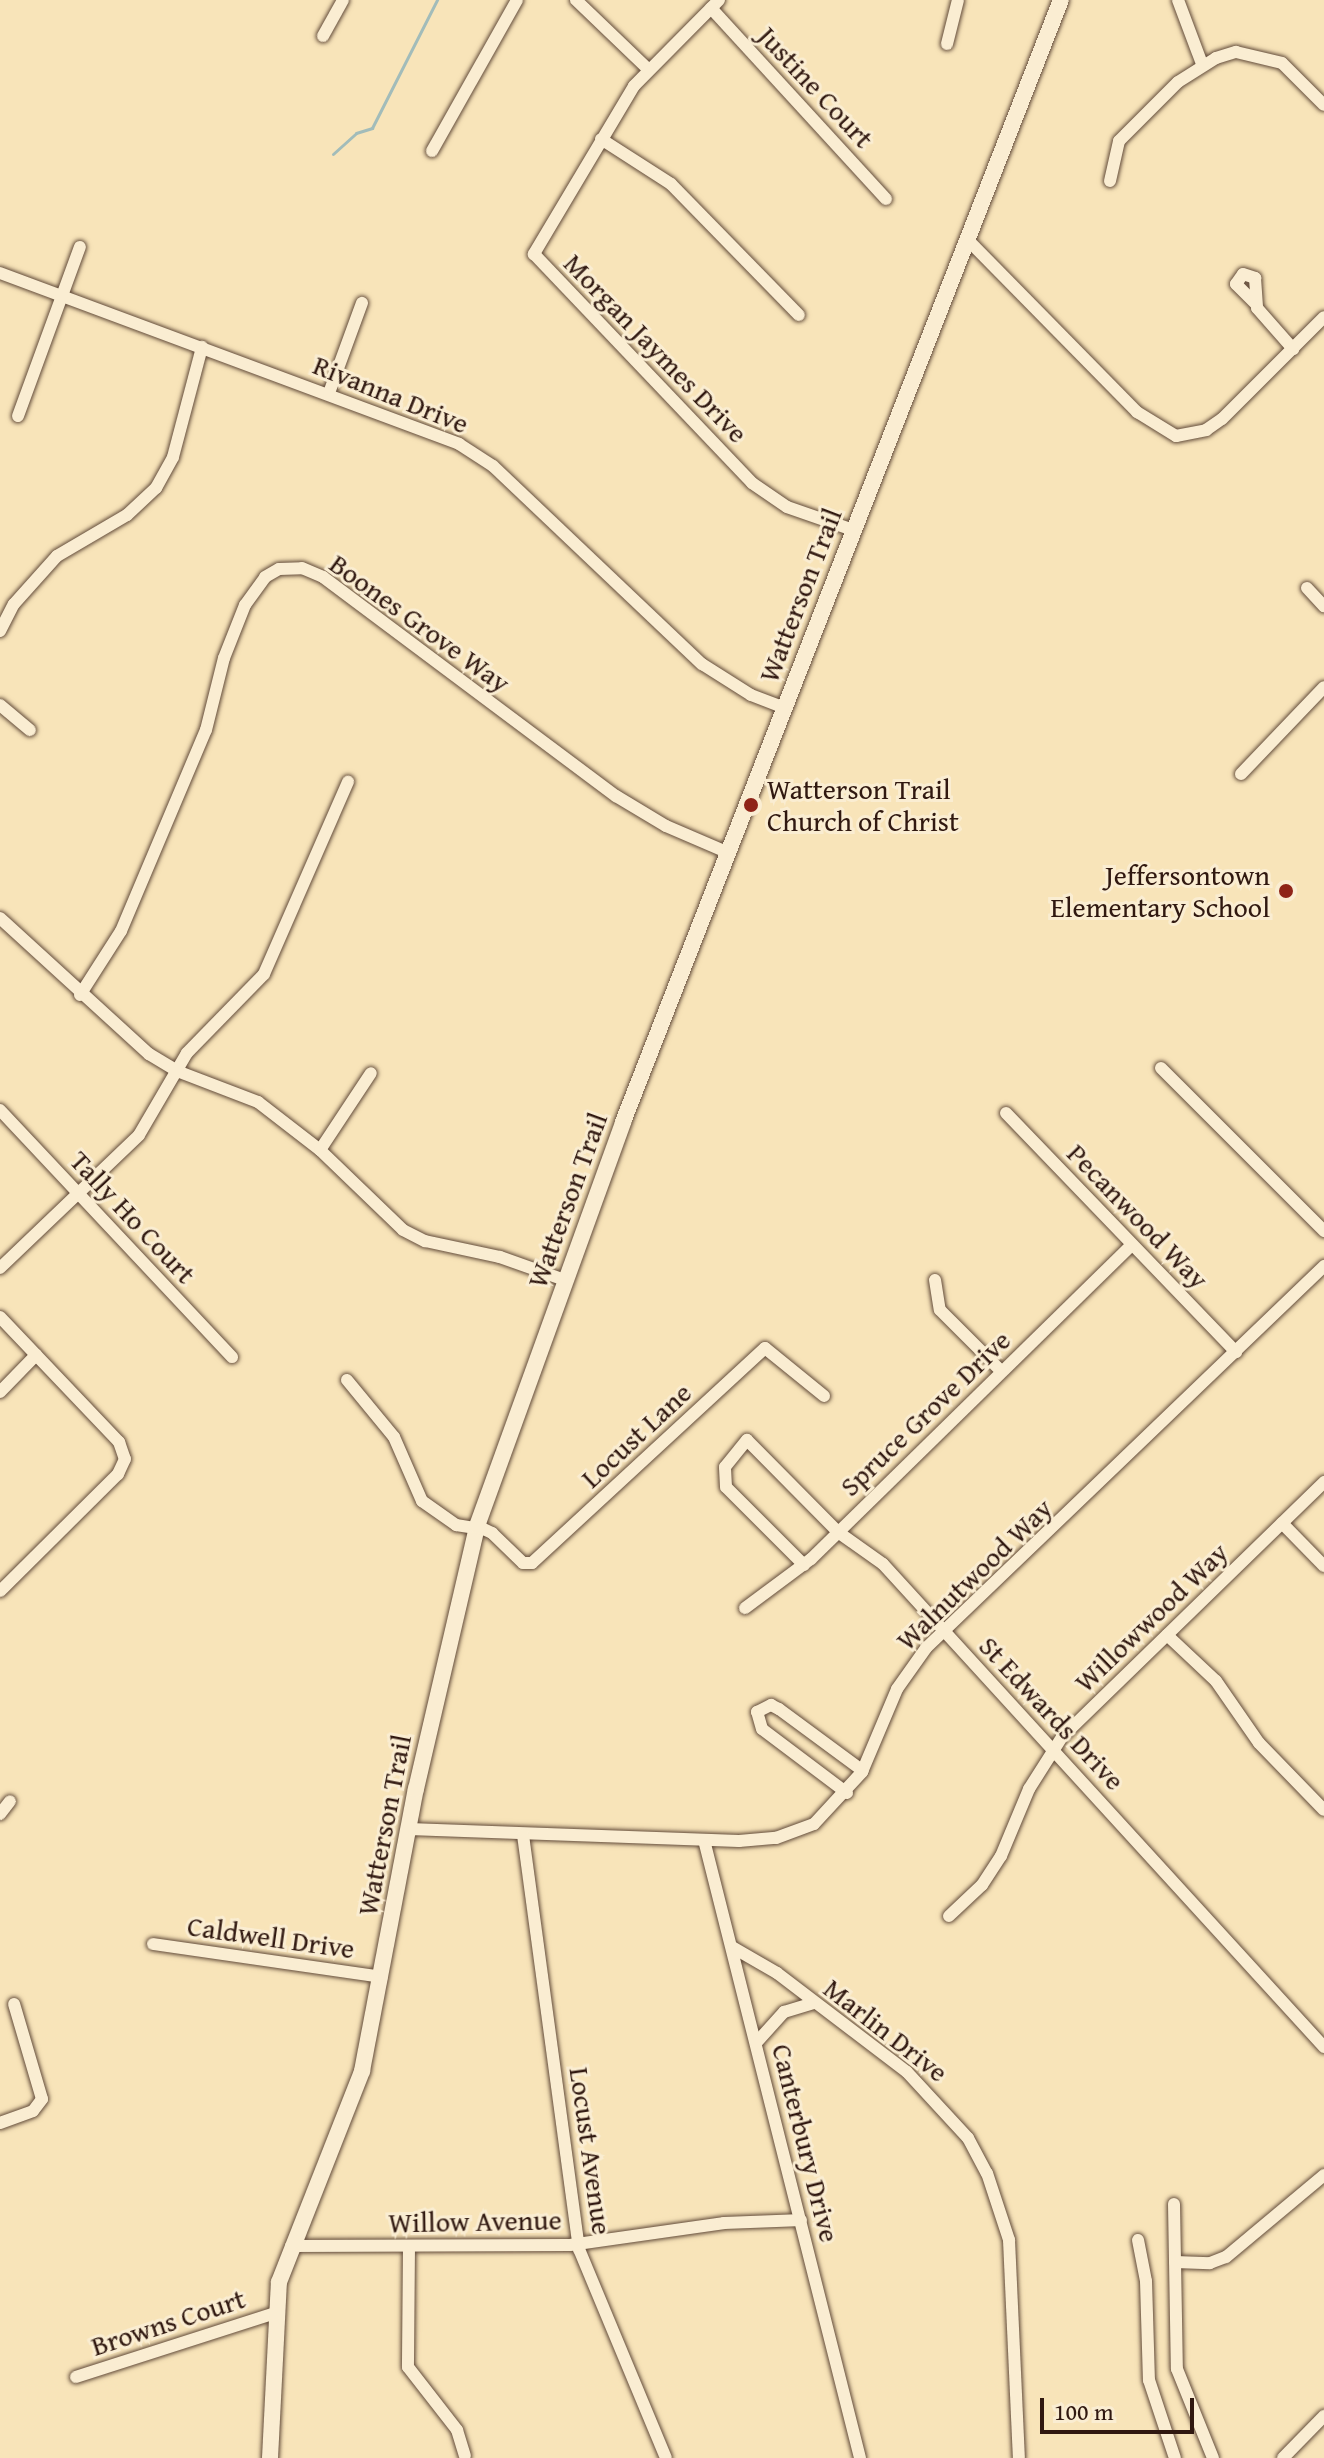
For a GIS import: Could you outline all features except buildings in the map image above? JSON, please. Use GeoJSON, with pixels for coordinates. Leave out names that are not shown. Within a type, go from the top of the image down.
{"type":"FeatureCollection","features":[{"type":"Feature","properties":{"kind":"main road","name":"Watterson Trail"},"geometry":{"type":"LineString","coordinates":[[270,2458],[275,2313],[291,2246],[356,2090],[382,1977],[409,1829],[477,1527],[565,1280],[853,530],[1061,0]]}},
{"type":"Feature","properties":{"kind":"street"},"geometry":{"type":"LineString","coordinates":[[323,36],[343,0]]}},
{"type":"Feature","properties":{"kind":"street"},"geometry":{"type":"LineString","coordinates":[[432,151],[517,0]]}},
{"type":"Feature","properties":{"kind":"street"},"geometry":{"type":"LineString","coordinates":[[576,0],[648,69]]}},
{"type":"Feature","properties":{"kind":"street"},"geometry":{"type":"LineString","coordinates":[[947,44],[958,0]]}},
{"type":"Feature","properties":{"kind":"street"},"geometry":{"type":"LineString","coordinates":[[1178,0],[1202,64]]}},
{"type":"Feature","properties":{"kind":"street","name":"Morgan Jaymes Drive"},"geometry":{"type":"LineString","coordinates":[[715,4],[648,69],[601,139],[534,254],[752,483],[787,507],[853,530]]}},
{"type":"Feature","properties":{"kind":"street","name":"Justine Court"},"geometry":{"type":"LineString","coordinates":[[715,4],[886,199]]}},
{"type":"Feature","properties":{"kind":"street"},"geometry":{"type":"LineString","coordinates":[[1110,181],[1119,141],[1202,64],[1236,52],[1270,58],[1294,71],[1324,105]]}},
{"type":"Feature","properties":{"kind":"street"},"geometry":{"type":"LineString","coordinates":[[601,139],[671,184],[799,315]]}},
{"type":"Feature","properties":{"kind":"street"},"geometry":{"type":"LineString","coordinates":[[967,239],[1137,412],[1166,433],[1206,430],[1222,419],[1324,317]]}},
{"type":"Feature","properties":{"kind":"street"},"geometry":{"type":"LineString","coordinates":[[18,416],[80,247]]}},
{"type":"Feature","properties":{"kind":"street","name":"Rivanna Drive"},"geometry":{"type":"LineString","coordinates":[[0,273],[329,393],[444,437],[480,456],[702,664],[751,695],[785,708]]}},
{"type":"Feature","properties":{"kind":"street"},"geometry":{"type":"LineString","coordinates":[[329,393],[362,303]]}},
{"type":"Feature","properties":{"kind":"street"},"geometry":{"type":"LineString","coordinates":[[1255,303],[1293,349]]}},
{"type":"Feature","properties":{"kind":"street"},"geometry":{"type":"LineString","coordinates":[[0,631],[11,610],[57,556],[127,515],[156,488],[173,457],[202,347]]}},
{"type":"Feature","properties":{"kind":"street","name":"Boones Grove Way"},"geometry":{"type":"LineString","coordinates":[[80,995],[121,931],[194,759],[245,605],[265,577],[279,569],[302,568],[323,577],[616,796],[666,826],[729,853]]}},
{"type":"Feature","properties":{"kind":"street"},"geometry":{"type":"LineString","coordinates":[[1307,588],[1324,606]]}},
{"type":"Feature","properties":{"kind":"street"},"geometry":{"type":"LineString","coordinates":[[0,602],[11,610]]}},
{"type":"Feature","properties":{"kind":"street"},"geometry":{"type":"LineString","coordinates":[[1241,774],[1324,687]]}},
{"type":"Feature","properties":{"kind":"street"},"geometry":{"type":"LineString","coordinates":[[0,705],[30,730]]}},
{"type":"Feature","properties":{"kind":"street"},"geometry":{"type":"LineString","coordinates":[[0,1268],[139,1135],[177,1071],[264,974],[348,782]]}},
{"type":"Feature","properties":{"kind":"street"},"geometry":{"type":"LineString","coordinates":[[0,918],[80,995],[149,1054],[177,1071],[258,1102],[320,1150],[383,1215],[413,1236],[500,1257],[565,1280]]}},
{"type":"Feature","properties":{"kind":"street"},"geometry":{"type":"LineString","coordinates":[[1161,1068],[1324,1231]]}},
{"type":"Feature","properties":{"kind":"street"},"geometry":{"type":"LineString","coordinates":[[320,1150],[371,1073]]}},
{"type":"Feature","properties":{"kind":"street","name":"Tally Ho Court"},"geometry":{"type":"LineString","coordinates":[[0,1110],[232,1357]]}},
{"type":"Feature","properties":{"kind":"street","name":"Pecanwood Way"},"geometry":{"type":"LineString","coordinates":[[1006,1113],[1236,1352]]}},
{"type":"Feature","properties":{"kind":"street","name":"Spruce Grove Drive"},"geometry":{"type":"LineString","coordinates":[[745,1608],[804,1565],[1132,1245]]}},
{"type":"Feature","properties":{"kind":"street","name":"Walnutwood Way"},"geometry":{"type":"LineString","coordinates":[[409,1829],[704,1840],[790,1835],[826,1815],[863,1771],[904,1676],[944,1633],[1324,1266]]}},
{"type":"Feature","properties":{"kind":"street"},"geometry":{"type":"LineString","coordinates":[[935,1280],[940,1310],[1001,1371]]}},
{"type":"Feature","properties":{"kind":"street"},"geometry":{"type":"LineString","coordinates":[[0,1317],[119,1442],[124,1463],[0,1591]]}},
{"type":"Feature","properties":{"kind":"street","name":"Locust Lane"},"geometry":{"type":"LineString","coordinates":[[477,1527],[523,1563],[532,1563],[765,1348],[824,1396]]}},
{"type":"Feature","properties":{"kind":"street"},"geometry":{"type":"LineString","coordinates":[[0,1392],[36,1355]]}},
{"type":"Feature","properties":{"kind":"street"},"geometry":{"type":"LineString","coordinates":[[347,1380],[394,1437],[422,1501],[456,1525],[477,1527]]}},
{"type":"Feature","properties":{"kind":"street","name":"St Edwards Drive"},"geometry":{"type":"LineString","coordinates":[[804,1565],[726,1487],[725,1467],[747,1440],[838,1532],[883,1564],[1324,2047]]}},
{"type":"Feature","properties":{"kind":"street","name":"Willowwood Way"},"geometry":{"type":"LineString","coordinates":[[949,1916],[982,1885],[1001,1856],[1029,1789],[1054,1749],[1324,1482]]}},
{"type":"Feature","properties":{"kind":"street"},"geometry":{"type":"LineString","coordinates":[[1282,1523],[1324,1566]]}},
{"type":"Feature","properties":{"kind":"street"},"geometry":{"type":"LineString","coordinates":[[1167,1635],[1216,1681],[1259,1743],[1324,1810]]}},
{"type":"Feature","properties":{"kind":"street"},"geometry":{"type":"LineString","coordinates":[[847,1793],[762,1729],[757,1712],[771,1705],[779,1709],[863,1771]]}},
{"type":"Feature","properties":{"kind":"street"},"geometry":{"type":"LineString","coordinates":[[0,1814],[10,1801]]}},
{"type":"Feature","properties":{"kind":"street","name":"Locust Avenue"},"geometry":{"type":"LineString","coordinates":[[523,1835],[578,2244],[666,2458]]}},
{"type":"Feature","properties":{"kind":"street","name":"Canterbury Drive"},"geometry":{"type":"LineString","coordinates":[[704,1840],[860,2458]]}},
{"type":"Feature","properties":{"kind":"street","name":"Caldwell Drive"},"geometry":{"type":"LineString","coordinates":[[153,1944],[382,1977]]}},
{"type":"Feature","properties":{"kind":"street","name":"Marlin Drive"},"geometry":{"type":"LineString","coordinates":[[732,1947],[814,2003],[924,2086],[968,2138],[987,2173],[1012,2267],[1019,2458]]}},
{"type":"Feature","properties":{"kind":"street"},"geometry":{"type":"LineString","coordinates":[[756,2043],[784,2012],[814,2003]]}},
{"type":"Feature","properties":{"kind":"street"},"geometry":{"type":"LineString","coordinates":[[0,2123],[33,2111],[42,2099],[14,2004]]}},
{"type":"Feature","properties":{"kind":"street"},"geometry":{"type":"LineString","coordinates":[[1175,2262],[1210,2263],[1226,2257],[1324,2175]]}},
{"type":"Feature","properties":{"kind":"street"},"geometry":{"type":"LineString","coordinates":[[1174,2204],[1177,2369],[1213,2458]]}},
{"type":"Feature","properties":{"kind":"street","name":"Willow Avenue"},"geometry":{"type":"LineString","coordinates":[[291,2246],[578,2244],[724,2223],[801,2220]]}},
{"type":"Feature","properties":{"kind":"street"},"geometry":{"type":"LineString","coordinates":[[1138,2240],[1146,2281],[1149,2380],[1175,2458]]}},
{"type":"Feature","properties":{"kind":"street"},"geometry":{"type":"LineString","coordinates":[[409,2246],[408,2367],[457,2430],[465,2456]]}},
{"type":"Feature","properties":{"kind":"street","name":"Browns Court"},"geometry":{"type":"LineString","coordinates":[[76,2377],[275,2313]]}},
{"type":"Feature","properties":{"kind":"street"},"geometry":{"type":"LineString","coordinates":[[1283,2458],[1324,2416]]}},
{"type":"Feature","properties":{"kind":"waterway"},"geometry":{"type":"LineString","coordinates":[[333,154],[356,133],[372,128],[437,0]]}},
{"type":"Feature","properties":{"kind":"place","name":"Watterson Trail Church of Christ"},"geometry":{"type":"Point","coordinates":[751,805]}},
{"type":"Feature","properties":{"kind":"place","name":"Jeffersontown Elementary School"},"geometry":{"type":"Point","coordinates":[1286,891]}}]}
